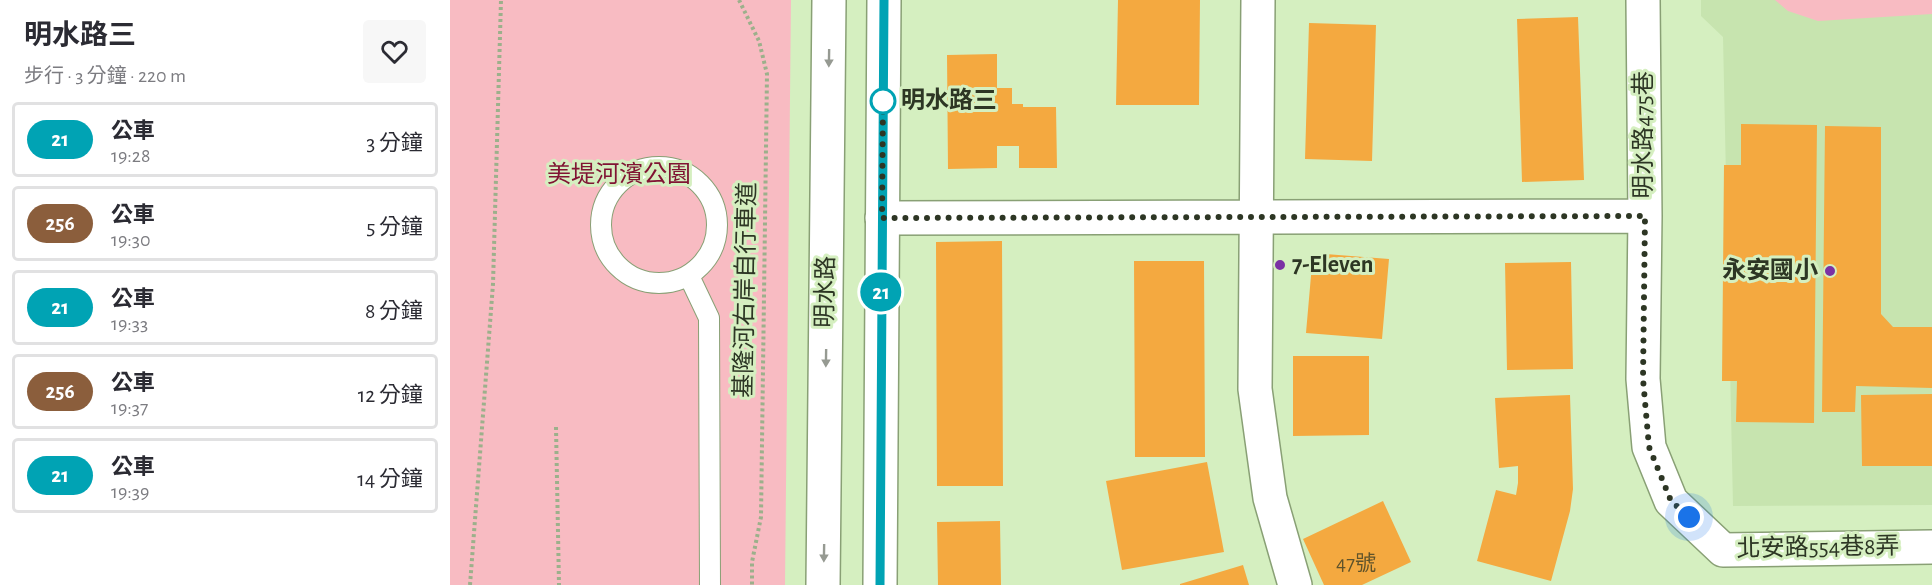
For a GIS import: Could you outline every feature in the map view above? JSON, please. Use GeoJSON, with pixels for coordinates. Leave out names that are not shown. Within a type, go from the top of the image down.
{"type":"FeatureCollection","features":[{"type":"Feature","properties":{"kind":"street","name":"明水路"},"geometry":{"type":"LineString","coordinates":[[824,585],[829,0]]}},
{"type":"Feature","properties":{"kind":"street"},"geometry":{"type":"LineString","coordinates":[[880,585],[884,0]]}},
{"type":"Feature","properties":{"kind":"street"},"geometry":{"type":"LineString","coordinates":[[1258,0],[1255,389],[1270,498],[1295,585]]}},
{"type":"Feature","properties":{"kind":"street","name":"明水路475巷"},"geometry":{"type":"LineString","coordinates":[[1643,0],[1645,216],[1643,379]]}},
{"type":"Feature","properties":{"kind":"street"},"geometry":{"type":"LineString","coordinates":[[882,218],[1645,216]]}},
{"type":"Feature","properties":{"kind":"street","name":"北安路554巷8弄"},"geometry":{"type":"LineString","coordinates":[[1643,379],[1649,447],[1671,501],[1723,550],[1932,547]]}},
{"type":"Feature","properties":{"kind":"lane"},"geometry":{"type":"LineString","coordinates":[[657,166],[675,168],[692,176],[705,189],[714,206],[717,224],[714,244],[705,262],[689,276],[670,283],[651,283],[631,277],[615,265],[604,248],[600,228],[602,209],[610,192],[622,179],[638,169],[657,166]]}},
{"type":"Feature","properties":{"kind":"lane"},"geometry":{"type":"LineString","coordinates":[[689,276],[709,318],[710,585]]}},
{"type":"Feature","properties":{"kind":"path"},"geometry":{"type":"LineString","coordinates":[[470,585],[493,284],[501,0]]}},
{"type":"Feature","properties":{"kind":"path","name":"基隆河右岸自行車道"},"geometry":{"type":"LineString","coordinates":[[739,0],[759,41],[767,74],[761,517],[752,562],[752,585]]}},
{"type":"Feature","properties":{"kind":"path"},"geometry":{"type":"LineString","coordinates":[[556,427],[559,585]]}},
{"type":"Feature","properties":{"kind":"shaded area","name":"永安國小"},"geometry":{"type":"Polygon","coordinates":[[[1701,0],[1932,0],[1932,505],[1733,506],[1723,37],[1701,16],[1701,0]]]}},
{"type":"Feature","properties":{"kind":"green space","name":"美堤河濱公園"},"geometry":{"type":"Polygon","coordinates":[[[450,0],[791,0],[785,585],[450,585],[450,0]]]}},
{"type":"Feature","properties":{"kind":"green space"},"geometry":{"type":"Polygon","coordinates":[[[1775,0],[1932,0],[1932,14],[1818,21],[1788,11],[1775,0]]]}},
{"type":"Feature","properties":{"kind":"building"},"geometry":{"type":"Polygon","coordinates":[[[1118,0],[1200,0],[1199,105],[1116,105],[1118,0]]]}},
{"type":"Feature","properties":{"kind":"building"},"geometry":{"type":"Polygon","coordinates":[[[1578,17],[1584,180],[1522,182],[1517,19],[1578,17]]]}},
{"type":"Feature","properties":{"kind":"building"},"geometry":{"type":"Polygon","coordinates":[[[1309,23],[1376,25],[1372,161],[1305,159],[1309,23]]]}},
{"type":"Feature","properties":{"kind":"building"},"geometry":{"type":"Polygon","coordinates":[[[997,54],[997,88],[1012,88],[1012,104],[1023,104],[1023,107],[1056,107],[1057,168],[1019,168],[1019,146],[997,146],[997,168],[948,169],[947,55],[997,54]]]}},
{"type":"Feature","properties":{"kind":"building"},"geometry":{"type":"Polygon","coordinates":[[[1741,124],[1817,125],[1814,423],[1736,422],[1737,381],[1722,381],[1724,165],[1741,165],[1741,124]]]}},
{"type":"Feature","properties":{"kind":"building"},"geometry":{"type":"Polygon","coordinates":[[[1825,126],[1881,127],[1881,314],[1893,327],[1932,327],[1932,388],[1856,386],[1855,412],[1822,412],[1825,126]]]}},
{"type":"Feature","properties":{"kind":"building"},"geometry":{"type":"Polygon","coordinates":[[[1002,241],[1003,486],[937,486],[936,242],[1002,241]]]}},
{"type":"Feature","properties":{"kind":"building"},"geometry":{"type":"Polygon","coordinates":[[[1313,253],[1389,259],[1382,339],[1306,333],[1313,253]]]}},
{"type":"Feature","properties":{"kind":"building"},"geometry":{"type":"Polygon","coordinates":[[[1134,261],[1204,261],[1205,457],[1135,457],[1134,261]]]}},
{"type":"Feature","properties":{"kind":"building"},"geometry":{"type":"Polygon","coordinates":[[[1571,262],[1573,369],[1507,370],[1505,263],[1571,262]]]}},
{"type":"Feature","properties":{"kind":"building"},"geometry":{"type":"Polygon","coordinates":[[[1293,356],[1369,356],[1369,435],[1293,436],[1293,356]]]}},
{"type":"Feature","properties":{"kind":"building"},"geometry":{"type":"Polygon","coordinates":[[[1932,394],[1932,466],[1862,466],[1861,395],[1932,394]]]}},
{"type":"Feature","properties":{"kind":"building"},"geometry":{"type":"Polygon","coordinates":[[[1570,395],[1573,489],[1570,511],[1551,581],[1477,561],[1496,490],[1516,495],[1518,483],[1518,466],[1499,468],[1495,398],[1570,395]]]}},
{"type":"Feature","properties":{"kind":"building"},"geometry":{"type":"Polygon","coordinates":[[[1207,462],[1224,552],[1122,570],[1106,481],[1207,462]]]}},
{"type":"Feature","properties":{"kind":"building"},"geometry":{"type":"Polygon","coordinates":[[[1383,501],[1411,562],[1362,585],[1324,585],[1303,539],[1383,501]]]}},
{"type":"Feature","properties":{"kind":"building"},"geometry":{"type":"Polygon","coordinates":[[[1000,521],[1001,585],[938,585],[937,522],[1000,521]]]}},
{"type":"Feature","properties":{"kind":"building"},"geometry":{"type":"Polygon","coordinates":[[[1243,565],[1249,585],[1180,585],[1180,584],[1243,565]]]}},
{"type":"Feature","properties":{"kind":"bus line","name":"21"},"geometry":{"type":"LineString","coordinates":[[880,585],[884,0]]}},
{"type":"Feature","properties":{"kind":"place","name":"明水路三"},"geometry":{"type":"Point","coordinates":[883,101]}},
{"type":"Feature","properties":{"kind":"place","name":"7-Eleven"},"geometry":{"type":"Point","coordinates":[1280,265]}},
{"type":"Feature","properties":{"kind":"place","name":"永安國小"},"geometry":{"type":"Point","coordinates":[1830,271]}},
{"type":"Feature","properties":{"kind":"route"},"geometry":{"type":"LineString","coordinates":[[883,101],[882,218],[1645,216],[1643,379],[1649,447],[1671,501],[1689,517]]}}]}
